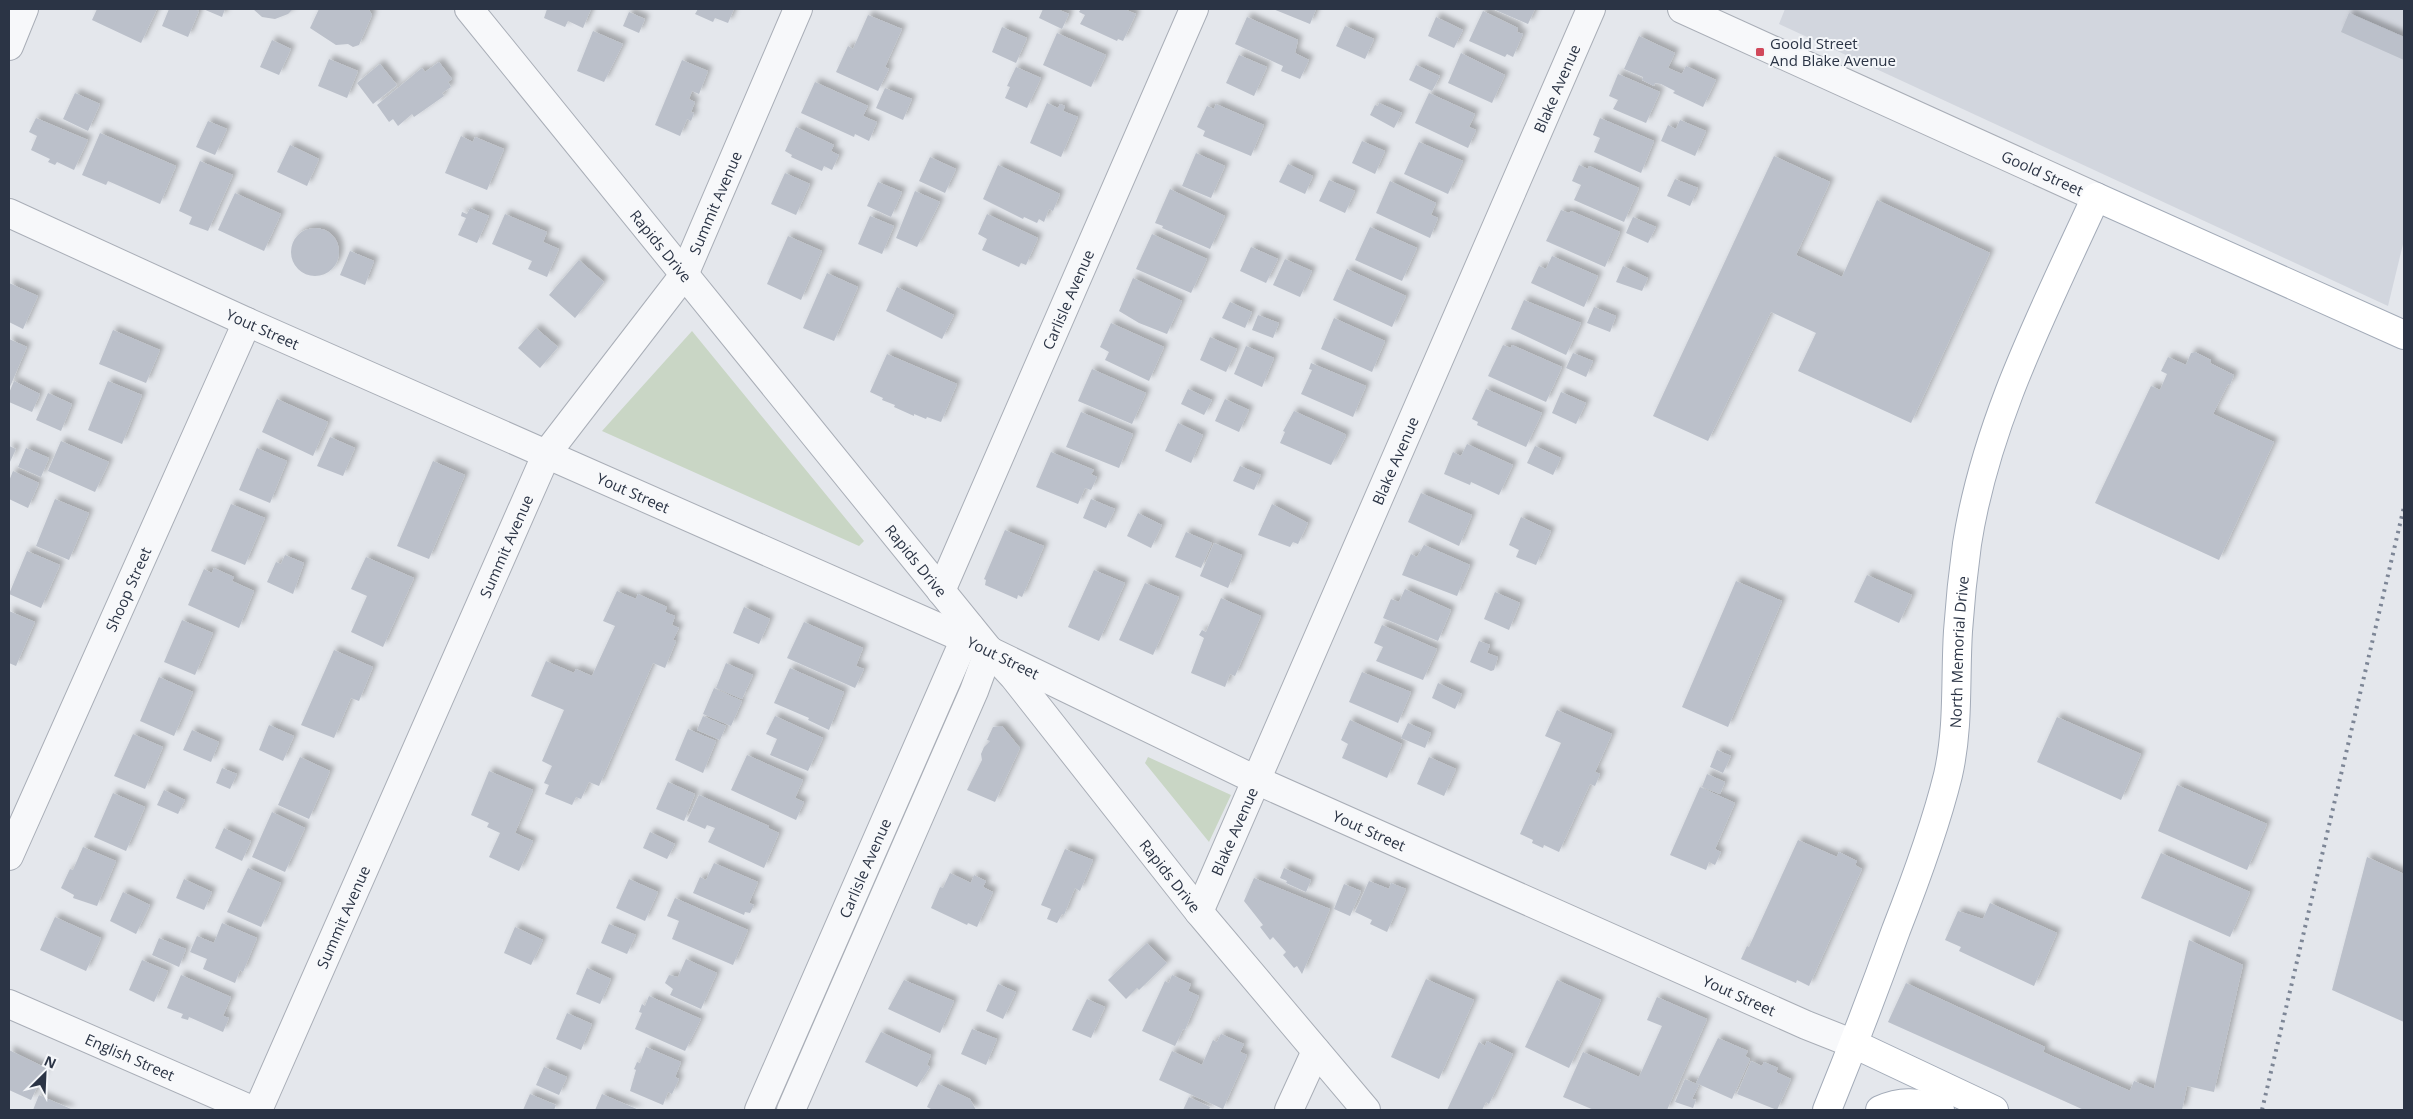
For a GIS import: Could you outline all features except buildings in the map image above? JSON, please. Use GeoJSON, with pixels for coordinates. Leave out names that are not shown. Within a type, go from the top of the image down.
{"type":"FeatureCollection","features":[{"type":"Feature","properties":{"kind":"main road","name":"Goold Street"},"geometry":{"type":"LineString","coordinates":[[2096,197],[2404,335]]}},
{"type":"Feature","properties":{"kind":"main road","name":"North Memorial Drive"},"geometry":{"type":"LineString","coordinates":[[1827,1110],[1854,1044],[1939,813],[1949,771],[1955,729],[1958,632],[1967,544],[1981,479],[2000,415],[2024,354],[2096,197]]}},
{"type":"Feature","properties":{"kind":"main road","name":"Yout Street"},"geometry":{"type":"LineString","coordinates":[[1854,1044],[1994,1110]]}},
{"type":"Feature","properties":{"kind":"main road"},"geometry":{"type":"LineString","coordinates":[[1880,1110],[1900,1102],[1919,1102],[1940,1110]]}},
{"type":"Feature","properties":{"kind":"street"},"geometry":{"type":"LineString","coordinates":[[9,46],[24,9]]}},
{"type":"Feature","properties":{"kind":"street","name":"Rapids Drive"},"geometry":{"type":"LineString","coordinates":[[469,9],[941,591],[968,633]]}},
{"type":"Feature","properties":{"kind":"street","name":"Summit Avenue"},"geometry":{"type":"LineString","coordinates":[[258,1110],[547,453],[684,275],[798,9]]}},
{"type":"Feature","properties":{"kind":"street","name":"Carlisle Avenue"},"geometry":{"type":"LineString","coordinates":[[941,591],[1194,9]]}},
{"type":"Feature","properties":{"kind":"street","name":"Blake Avenue"},"geometry":{"type":"LineString","coordinates":[[1198,912],[1591,9]]}},
{"type":"Feature","properties":{"kind":"street","name":"Goold Street"},"geometry":{"type":"LineString","coordinates":[[1682,9],[2096,197]]}},
{"type":"Feature","properties":{"kind":"street","name":"Yout Street"},"geometry":{"type":"LineString","coordinates":[[9,213],[247,322],[547,453],[759,549],[968,633],[989,650],[1256,780],[1806,1025],[1854,1044]]}},
{"type":"Feature","properties":{"kind":"street","name":"Shoop Street"},"geometry":{"type":"LineString","coordinates":[[9,856],[247,322]]}},
{"type":"Feature","properties":{"kind":"street","name":"Carlisle Avenue"},"geometry":{"type":"LineString","coordinates":[[759,1110],[968,633]]}},
{"type":"Feature","properties":{"kind":"street","name":"Rapids Drive"},"geometry":{"type":"LineString","coordinates":[[989,650],[1014,677],[1198,912],[1366,1110]]}},
{"type":"Feature","properties":{"kind":"street","name":"Carlisle Avenue"},"geometry":{"type":"LineString","coordinates":[[791,1110],[974,691],[989,650]]}},
{"type":"Feature","properties":{"kind":"street","name":"English Street"},"geometry":{"type":"LineString","coordinates":[[9,1004],[252,1110]]}},
{"type":"Feature","properties":{"kind":"street"},"geometry":{"type":"LineString","coordinates":[[1289,1110],[1316,1051]]}},
{"type":"Feature","properties":{"kind":"shaded area"},"geometry":{"type":"Polygon","coordinates":[[[1785,9],[2404,9],[2404,240],[2388,306],[1779,24],[1785,9]]]}},
{"type":"Feature","properties":{"kind":"green space"},"geometry":{"type":"Polygon","coordinates":[[[692,331],[864,541],[859,546],[602,431],[692,331]]]}},
{"type":"Feature","properties":{"kind":"green space"},"geometry":{"type":"Polygon","coordinates":[[[1148,757],[1231,795],[1209,842],[1145,763],[1148,757]]]}},
{"type":"Feature","properties":{"kind":"railway"},"geometry":{"type":"LineString","coordinates":[[2262,1110],[2404,507]]}},
{"type":"Feature","properties":{"kind":"place","name":"Goold Street And Blake Avenue"},"geometry":{"type":"Point","coordinates":[1760,52]}}]}
